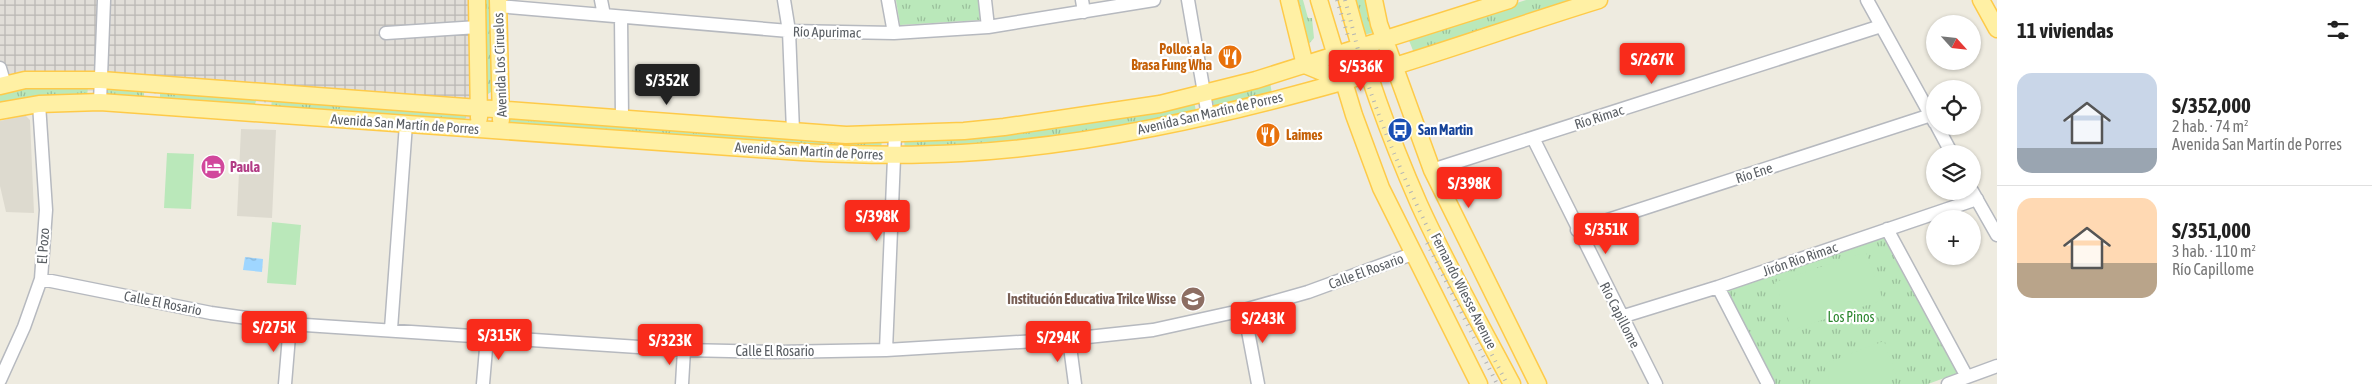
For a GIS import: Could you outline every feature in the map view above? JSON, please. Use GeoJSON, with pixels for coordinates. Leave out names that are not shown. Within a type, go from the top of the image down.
{"type":"FeatureCollection","features":[{"type":"Feature","properties":{"kind":"main road","name":"Avenida Los Ciruelos"},"geometry":{"type":"LineString","coordinates":[[477,0],[478,129]]}},
{"type":"Feature","properties":{"kind":"main road"},"geometry":{"type":"LineString","coordinates":[[1289,0],[1306,65],[1344,81]]}},
{"type":"Feature","properties":{"kind":"main road"},"geometry":{"type":"LineString","coordinates":[[1319,0],[1344,81],[1381,188],[1412,254],[1479,384]]}},
{"type":"Feature","properties":{"kind":"main road","name":"Fernando Wiesse Avenue"},"geometry":{"type":"LineString","coordinates":[[1347,0],[1360,48],[1390,133],[1420,206],[1512,384]]}},
{"type":"Feature","properties":{"kind":"main road","name":"Fernando Wiesse Avenue"},"geometry":{"type":"LineString","coordinates":[[1374,0],[1385,40],[1432,170],[1538,384]]}},
{"type":"Feature","properties":{"kind":"main road","name":"Avenida San Martín de Porres"},"geometry":{"type":"LineString","coordinates":[[2,86],[42,79],[101,80],[846,135],[964,131],[1046,122],[1160,104],[1280,73],[1509,0]]}},
{"type":"Feature","properties":{"kind":"main road","name":"Avenida San Martín de Porres"},"geometry":{"type":"LineString","coordinates":[[0,111],[38,104],[100,102],[801,152],[894,155],[1015,148],[1113,135],[1208,116],[1344,81],[1599,0]]}},
{"type":"Feature","properties":{"kind":"main road"},"geometry":{"type":"LineString","coordinates":[[1981,0],[1997,29]]}},
{"type":"Feature","properties":{"kind":"main road","name":"Avenida Los Ciruelos"},"geometry":{"type":"LineString","coordinates":[[498,3],[502,131]]}},
{"type":"Feature","properties":{"kind":"main road"},"geometry":{"type":"LineString","coordinates":[[1280,73],[1285,96]]}},
{"type":"Feature","properties":{"kind":"main road"},"geometry":{"type":"LineString","coordinates":[[153,106],[155,84]]}},
{"type":"Feature","properties":{"kind":"main road"},"geometry":{"type":"LineString","coordinates":[[265,114],[266,92]]}},
{"type":"Feature","properties":{"kind":"street"},"geometry":{"type":"LineString","coordinates":[[100,102],[104,0]]}},
{"type":"Feature","properties":{"kind":"street"},"geometry":{"type":"LineString","coordinates":[[602,0],[604,16]]}},
{"type":"Feature","properties":{"kind":"street"},"geometry":{"type":"LineString","coordinates":[[784,0],[789,31],[793,131]]}},
{"type":"Feature","properties":{"kind":"street"},"geometry":{"type":"LineString","coordinates":[[888,0],[894,33]]}},
{"type":"Feature","properties":{"kind":"street"},"geometry":{"type":"LineString","coordinates":[[985,0],[988,27]]}},
{"type":"Feature","properties":{"kind":"street","name":"Río Apurimac"},"geometry":{"type":"LineString","coordinates":[[498,3],[604,16],[789,31],[894,33],[988,27],[1083,6],[1154,0]]}},
{"type":"Feature","properties":{"kind":"street"},"geometry":{"type":"LineString","coordinates":[[1188,0],[1208,116]]}},
{"type":"Feature","properties":{"kind":"street"},"geometry":{"type":"LineString","coordinates":[[1867,0],[1926,108]]}},
{"type":"Feature","properties":{"kind":"street"},"geometry":{"type":"LineString","coordinates":[[621,17],[622,118]]}},
{"type":"Feature","properties":{"kind":"street","name":"Río Rimac"},"geometry":{"type":"LineString","coordinates":[[1432,170],[1881,26]]}},
{"type":"Feature","properties":{"kind":"street"},"geometry":{"type":"LineString","coordinates":[[386,33],[478,27]]}},
{"type":"Feature","properties":{"kind":"street"},"geometry":{"type":"LineString","coordinates":[[0,68],[2,86]]}},
{"type":"Feature","properties":{"kind":"street","name":"El Pozo"},"geometry":{"type":"LineString","coordinates":[[0,380],[24,327],[41,279],[46,210],[38,104]]}},
{"type":"Feature","properties":{"kind":"street"},"geometry":{"type":"LineString","coordinates":[[391,329],[406,124]]}},
{"type":"Feature","properties":{"kind":"street","name":"Río Ene"},"geometry":{"type":"LineString","coordinates":[[1578,230],[1926,124]]}},
{"type":"Feature","properties":{"kind":"street"},"geometry":{"type":"LineString","coordinates":[[886,350],[894,134]]}},
{"type":"Feature","properties":{"kind":"street","name":"Río Capillome"},"geometry":{"type":"LineString","coordinates":[[1533,138],[1656,384]]}},
{"type":"Feature","properties":{"kind":"street","name":"Jirón Río Rimac"},"geometry":{"type":"LineString","coordinates":[[1621,317],[1718,287],[1887,229],[1962,200]]}},
{"type":"Feature","properties":{"kind":"street"},"geometry":{"type":"LineString","coordinates":[[1978,200],[1997,235]]}},
{"type":"Feature","properties":{"kind":"street"},"geometry":{"type":"LineString","coordinates":[[1887,229],[1968,377]]}},
{"type":"Feature","properties":{"kind":"street","name":"Calle El Rosario"},"geometry":{"type":"LineString","coordinates":[[41,279],[211,313],[290,324],[391,329],[684,350],[776,352],[886,350],[1069,339],[1153,330],[1244,310],[1308,292],[1412,254]]}},
{"type":"Feature","properties":{"kind":"street"},"geometry":{"type":"LineString","coordinates":[[1718,287],[1768,384]]}},
{"type":"Feature","properties":{"kind":"street"},"geometry":{"type":"LineString","coordinates":[[1244,310],[1258,384]]}},
{"type":"Feature","properties":{"kind":"street"},"geometry":{"type":"LineString","coordinates":[[285,384],[290,324]]}},
{"type":"Feature","properties":{"kind":"street"},"geometry":{"type":"LineString","coordinates":[[483,384],[487,337]]}},
{"type":"Feature","properties":{"kind":"street"},"geometry":{"type":"LineString","coordinates":[[1069,339],[1075,384]]}},
{"type":"Feature","properties":{"kind":"street"},"geometry":{"type":"LineString","coordinates":[[682,384],[684,350]]}},
{"type":"Feature","properties":{"kind":"street"},"geometry":{"type":"LineString","coordinates":[[1948,384],[1997,366]]}},
{"type":"Feature","properties":{"kind":"shaded area"},"geometry":{"type":"Polygon","coordinates":[[[0,0],[486,0],[487,120],[124,91],[27,91],[0,99],[0,0]]]}},
{"type":"Feature","properties":{"kind":"shaded area"},"geometry":{"type":"Polygon","coordinates":[[[25,115],[30,120],[34,213],[6,212],[0,186],[0,121],[25,115]]]}},
{"type":"Feature","properties":{"kind":"shaded area"},"geometry":{"type":"Polygon","coordinates":[[[241,129],[276,130],[272,218],[237,216],[241,129]]]}},
{"type":"Feature","properties":{"kind":"green space"},"geometry":{"type":"Polygon","coordinates":[[[482,0],[494,0],[494,90],[488,94],[483,92],[482,0]]]}},
{"type":"Feature","properties":{"kind":"green space"},"geometry":{"type":"Polygon","coordinates":[[[896,0],[978,0],[981,20],[900,25],[896,0]]]}},
{"type":"Feature","properties":{"kind":"green space"},"geometry":{"type":"Polygon","coordinates":[[[1295,0],[1303,0],[1308,18],[1312,18],[1314,38],[1308,45],[1295,0]]]}},
{"type":"Feature","properties":{"kind":"green space"},"geometry":{"type":"Polygon","coordinates":[[[1355,0],[1367,0],[1375,32],[1364,35],[1355,0]]]}},
{"type":"Feature","properties":{"kind":"green space"},"geometry":{"type":"Polygon","coordinates":[[[1526,0],[1579,0],[1414,53],[1408,38],[1526,0]]]}},
{"type":"Feature","properties":{"kind":"green space"},"geometry":{"type":"Polygon","coordinates":[[[1270,83],[1272,93],[1214,106],[1211,96],[1270,83]]]}},
{"type":"Feature","properties":{"kind":"green space"},"geometry":{"type":"Polygon","coordinates":[[[105,86],[145,89],[143,98],[105,97],[105,86]]]}},
{"type":"Feature","properties":{"kind":"green space"},"geometry":{"type":"Polygon","coordinates":[[[88,87],[87,97],[0,104],[0,92],[27,88],[88,87]]]}},
{"type":"Feature","properties":{"kind":"green space"},"geometry":{"type":"Polygon","coordinates":[[[160,92],[253,96],[256,100],[255,105],[160,100],[160,92]]]}},
{"type":"Feature","properties":{"kind":"green space"},"geometry":{"type":"Polygon","coordinates":[[[272,99],[464,112],[466,117],[464,122],[271,108],[272,99]]]}},
{"type":"Feature","properties":{"kind":"green space"},"geometry":{"type":"Polygon","coordinates":[[[1194,101],[1196,111],[1100,131],[1029,142],[905,151],[904,139],[1194,101]]]}},
{"type":"Feature","properties":{"kind":"green space"},"geometry":{"type":"Polygon","coordinates":[[[510,118],[882,139],[881,150],[509,123],[510,118]]]}},
{"type":"Feature","properties":{"kind":"green space"},"geometry":{"type":"Polygon","coordinates":[[[167,153],[194,154],[191,209],[164,208],[167,153]]]}},
{"type":"Feature","properties":{"kind":"green space"},"geometry":{"type":"Polygon","coordinates":[[[272,222],[301,225],[296,285],[267,283],[272,222]]]}},
{"type":"Feature","properties":{"kind":"green space","name":"Los Pinos"},"geometry":{"type":"Polygon","coordinates":[[[1883,237],[1958,373],[1928,384],[1774,384],[1726,291],[1883,237]]]}},
{"type":"Feature","properties":{"kind":"green space"},"geometry":{"type":"Polygon","coordinates":[[[1866,252],[1883,300],[1792,330],[1775,282],[1866,252]]]}},
{"type":"Feature","properties":{"kind":"green space"},"geometry":{"type":"Polygon","coordinates":[[[1884,341],[1896,375],[1873,384],[1831,384],[1824,364],[1884,341]]]}},
{"type":"Feature","properties":{"kind":"water"},"geometry":{"type":"Polygon","coordinates":[[[245,257],[263,259],[262,272],[243,270],[245,257]]]}},
{"type":"Feature","properties":{"kind":"railway"},"geometry":{"type":"LineString","coordinates":[[1337,0],[1348,36]]}},
{"type":"Feature","properties":{"kind":"railway"},"geometry":{"type":"LineString","coordinates":[[1345,0],[1368,84],[1397,161],[1450,274],[1507,384]]}},
{"type":"Feature","properties":{"kind":"railway"},"geometry":{"type":"LineString","coordinates":[[1427,243],[1497,384]]}},
{"type":"Feature","properties":{"kind":"place","name":"Pollos a la Brasa Fung Wha"},"geometry":{"type":"Point","coordinates":[1230,57]}},
{"type":"Feature","properties":{"kind":"place","name":"San Martin"},"geometry":{"type":"Point","coordinates":[1400,130]}},
{"type":"Feature","properties":{"kind":"place","name":"Laimes"},"geometry":{"type":"Point","coordinates":[1268,135]}},
{"type":"Feature","properties":{"kind":"place","name":"Paula"},"geometry":{"type":"Point","coordinates":[213,167]}},
{"type":"Feature","properties":{"kind":"place","name":"Institución Educativa Trilce Wisse"},"geometry":{"type":"Point","coordinates":[1193,299]}}]}
